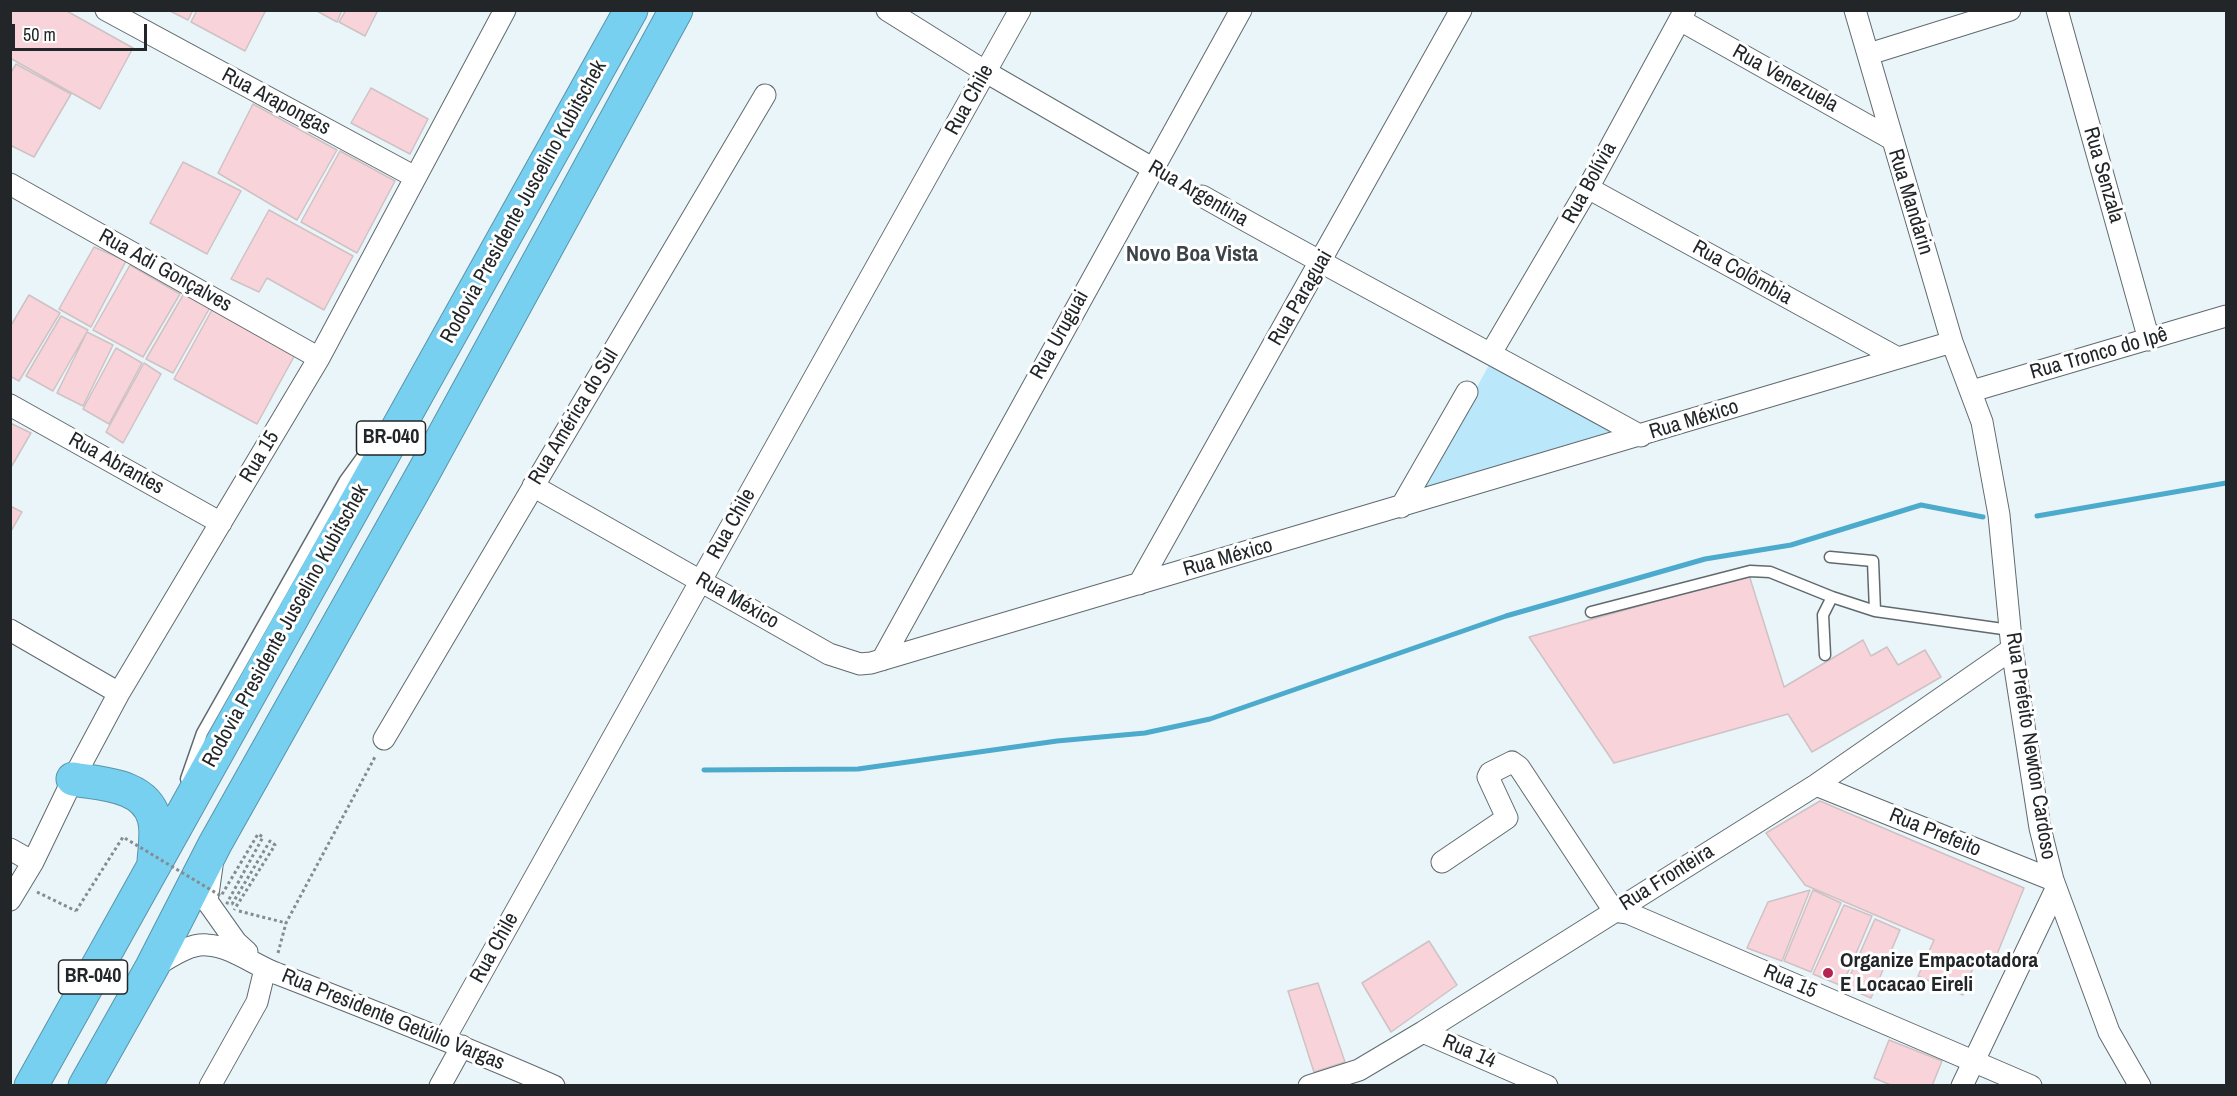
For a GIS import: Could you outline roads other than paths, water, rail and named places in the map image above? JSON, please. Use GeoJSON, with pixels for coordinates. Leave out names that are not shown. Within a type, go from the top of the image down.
{"type":"FeatureCollection","features":[{"type":"Feature","properties":{"kind":"highway","name":"Rodovia Presidente Juscelino Kubitschek"},"geometry":{"type":"LineString","coordinates":[[31,1086],[631,10]]}},
{"type":"Feature","properties":{"kind":"highway","name":"Rodovia Presidente Juscelino Kubitschek"},"geometry":{"type":"LineString","coordinates":[[85,1086],[152,968],[215,844],[425,470],[676,10]]}},
{"type":"Feature","properties":{"kind":"highway"},"geometry":{"type":"LineString","coordinates":[[73,779],[130,790],[147,803],[154,817],[154,867]]}},
{"type":"Feature","properties":{"kind":"street","name":"Rua Arapongas"},"geometry":{"type":"LineString","coordinates":[[106,10],[415,177]]}},
{"type":"Feature","properties":{"kind":"street","name":"Rua 15"},"geometry":{"type":"LineString","coordinates":[[15,892],[33,862],[73,779],[119,693],[319,358],[505,10]]}},
{"type":"Feature","properties":{"kind":"street","name":"Rua Argentina"},"geometry":{"type":"LineString","coordinates":[[887,10],[986,72],[1152,168]]}},
{"type":"Feature","properties":{"kind":"street","name":"Rua Chile"},"geometry":{"type":"LineString","coordinates":[[440,1086],[454,1042],[701,580],[1020,10]]}},
{"type":"Feature","properties":{"kind":"street","name":"Rua Uruguai"},"geometry":{"type":"LineString","coordinates":[[882,660],[1241,10]]}},
{"type":"Feature","properties":{"kind":"street","name":"Rua Paraguai"},"geometry":{"type":"LineString","coordinates":[[1138,584],[1321,263],[1461,10]]}},
{"type":"Feature","properties":{"kind":"street","name":"Rua Mandarin"},"geometry":{"type":"LineString","coordinates":[[1855,10],[1869,54],[1890,138],[1953,342],[1972,392]]}},
{"type":"Feature","properties":{"kind":"street"},"geometry":{"type":"LineString","coordinates":[[1869,54],[2010,10]]}},
{"type":"Feature","properties":{"kind":"street","name":"Rua Senzala"},"geometry":{"type":"LineString","coordinates":[[2057,10],[2149,340]]}},
{"type":"Feature","properties":{"kind":"street","name":"Rua Venezuela"},"geometry":{"type":"LineString","coordinates":[[1683,15],[1890,138]]}},
{"type":"Feature","properties":{"kind":"street","name":"Rua Bolívia"},"geometry":{"type":"LineString","coordinates":[[1491,353],[1588,188],[1683,15]]}},
{"type":"Feature","properties":{"kind":"street","name":"Rua América do Sul"},"geometry":{"type":"LineString","coordinates":[[384,739],[765,95]]}},
{"type":"Feature","properties":{"kind":"street","name":"Rua Adi Gonçalves"},"geometry":{"type":"LineString","coordinates":[[10,184],[319,358]]}},
{"type":"Feature","properties":{"kind":"street","name":"Rua Colômbia"},"geometry":{"type":"LineString","coordinates":[[1588,188],[1896,357]]}},
{"type":"Feature","properties":{"kind":"street","name":"Rua Argentina"},"geometry":{"type":"LineString","coordinates":[[1203,196],[1321,263],[1641,436]]}},
{"type":"Feature","properties":{"kind":"street","name":"Rua Tronco do Ipê"},"geometry":{"type":"LineString","coordinates":[[1972,392],[2226,316]]}},
{"type":"Feature","properties":{"kind":"street","name":"Rua México"},"geometry":{"type":"LineString","coordinates":[[533,486],[829,654],[860,664],[882,660],[1641,436],[1896,357],[1953,342]]}},
{"type":"Feature","properties":{"kind":"street"},"geometry":{"type":"LineString","coordinates":[[1401,507],[1467,392]]}},
{"type":"Feature","properties":{"kind":"street","name":"Rua Prefeito Newton Cardoso"},"geometry":{"type":"LineString","coordinates":[[1972,392],[1982,422],[1999,515],[2011,640],[2040,828],[2055,885],[2109,1032],[2140,1086]]}},
{"type":"Feature","properties":{"kind":"street","name":"Rua Abrantes"},"geometry":{"type":"LineString","coordinates":[[10,405],[221,523]]}},
{"type":"Feature","properties":{"kind":"street"},"geometry":{"type":"LineString","coordinates":[[10,630],[119,693]]}},
{"type":"Feature","properties":{"kind":"street","name":"Rua Fronteira"},"geometry":{"type":"LineString","coordinates":[[1309,1086],[1356,1078],[1423,1032],[1816,785],[2011,640]]}},
{"type":"Feature","properties":{"kind":"street"},"geometry":{"type":"LineString","coordinates":[[1442,862],[1507,818],[1488,777],[1490,773],[1512,762],[1519,767],[1614,911]]}},
{"type":"Feature","properties":{"kind":"street","name":"Rua Prefeito"},"geometry":{"type":"LineString","coordinates":[[1816,785],[2055,885]]}},
{"type":"Feature","properties":{"kind":"street","name":"Rua Presidente Getúlio Vargas"},"geometry":{"type":"LineString","coordinates":[[215,844],[207,901],[236,942],[269,971]]}},
{"type":"Feature","properties":{"kind":"street"},"geometry":{"type":"LineString","coordinates":[[10,849],[33,862]]}},
{"type":"Feature","properties":{"kind":"street"},"geometry":{"type":"LineString","coordinates":[[1962,1086],[2055,885]]}},
{"type":"Feature","properties":{"kind":"street","name":"Rua 15"},"geometry":{"type":"LineString","coordinates":[[1614,911],[1628,913],[1974,1059],[2031,1086]]}},
{"type":"Feature","properties":{"kind":"street","name":"Rua Presidente Getúlio Vargas"},"geometry":{"type":"LineString","coordinates":[[152,968],[184,950],[204,944],[226,947],[269,971],[454,1042],[554,1086]]}},
{"type":"Feature","properties":{"kind":"street"},"geometry":{"type":"LineString","coordinates":[[210,1086],[257,1002],[269,971]]}},
{"type":"Feature","properties":{"kind":"street","name":"Rua 14"},"geometry":{"type":"LineString","coordinates":[[1423,1032],[1547,1086]]}},
{"type":"Feature","properties":{"kind":"lane"},"geometry":{"type":"LineString","coordinates":[[178,819],[186,778],[202,733],[345,480],[383,430],[415,396]]}},
{"type":"Feature","properties":{"kind":"lane"},"geometry":{"type":"LineString","coordinates":[[1830,557],[1868,558],[1873,561],[1875,611]]}},
{"type":"Feature","properties":{"kind":"lane"},"geometry":{"type":"LineString","coordinates":[[1591,612],[1750,571],[1770,572],[1832,597],[1875,611],[2011,640]]}},
{"type":"Feature","properties":{"kind":"lane"},"geometry":{"type":"LineString","coordinates":[[1825,655],[1823,615],[1832,597]]}},
{"type":"Feature","properties":{"kind":"waterway"},"geometry":{"type":"LineString","coordinates":[[2037,516],[2226,483]]}},
{"type":"Feature","properties":{"kind":"waterway"},"geometry":{"type":"LineString","coordinates":[[704,770],[858,769],[1057,741],[1145,733],[1210,719],[1506,616],[1705,559],[1791,545],[1921,505],[1983,517]]}},
{"type":"Feature","properties":{"kind":"place","name":"Organize Empacotadora E Locacao Eireli"},"geometry":{"type":"Point","coordinates":[1828,973]}},
{"type":"Feature","properties":{"kind":"district","name":"Novo Boa Vista"},"geometry":{"type":"Point","coordinates":[1192,255]}}]}
